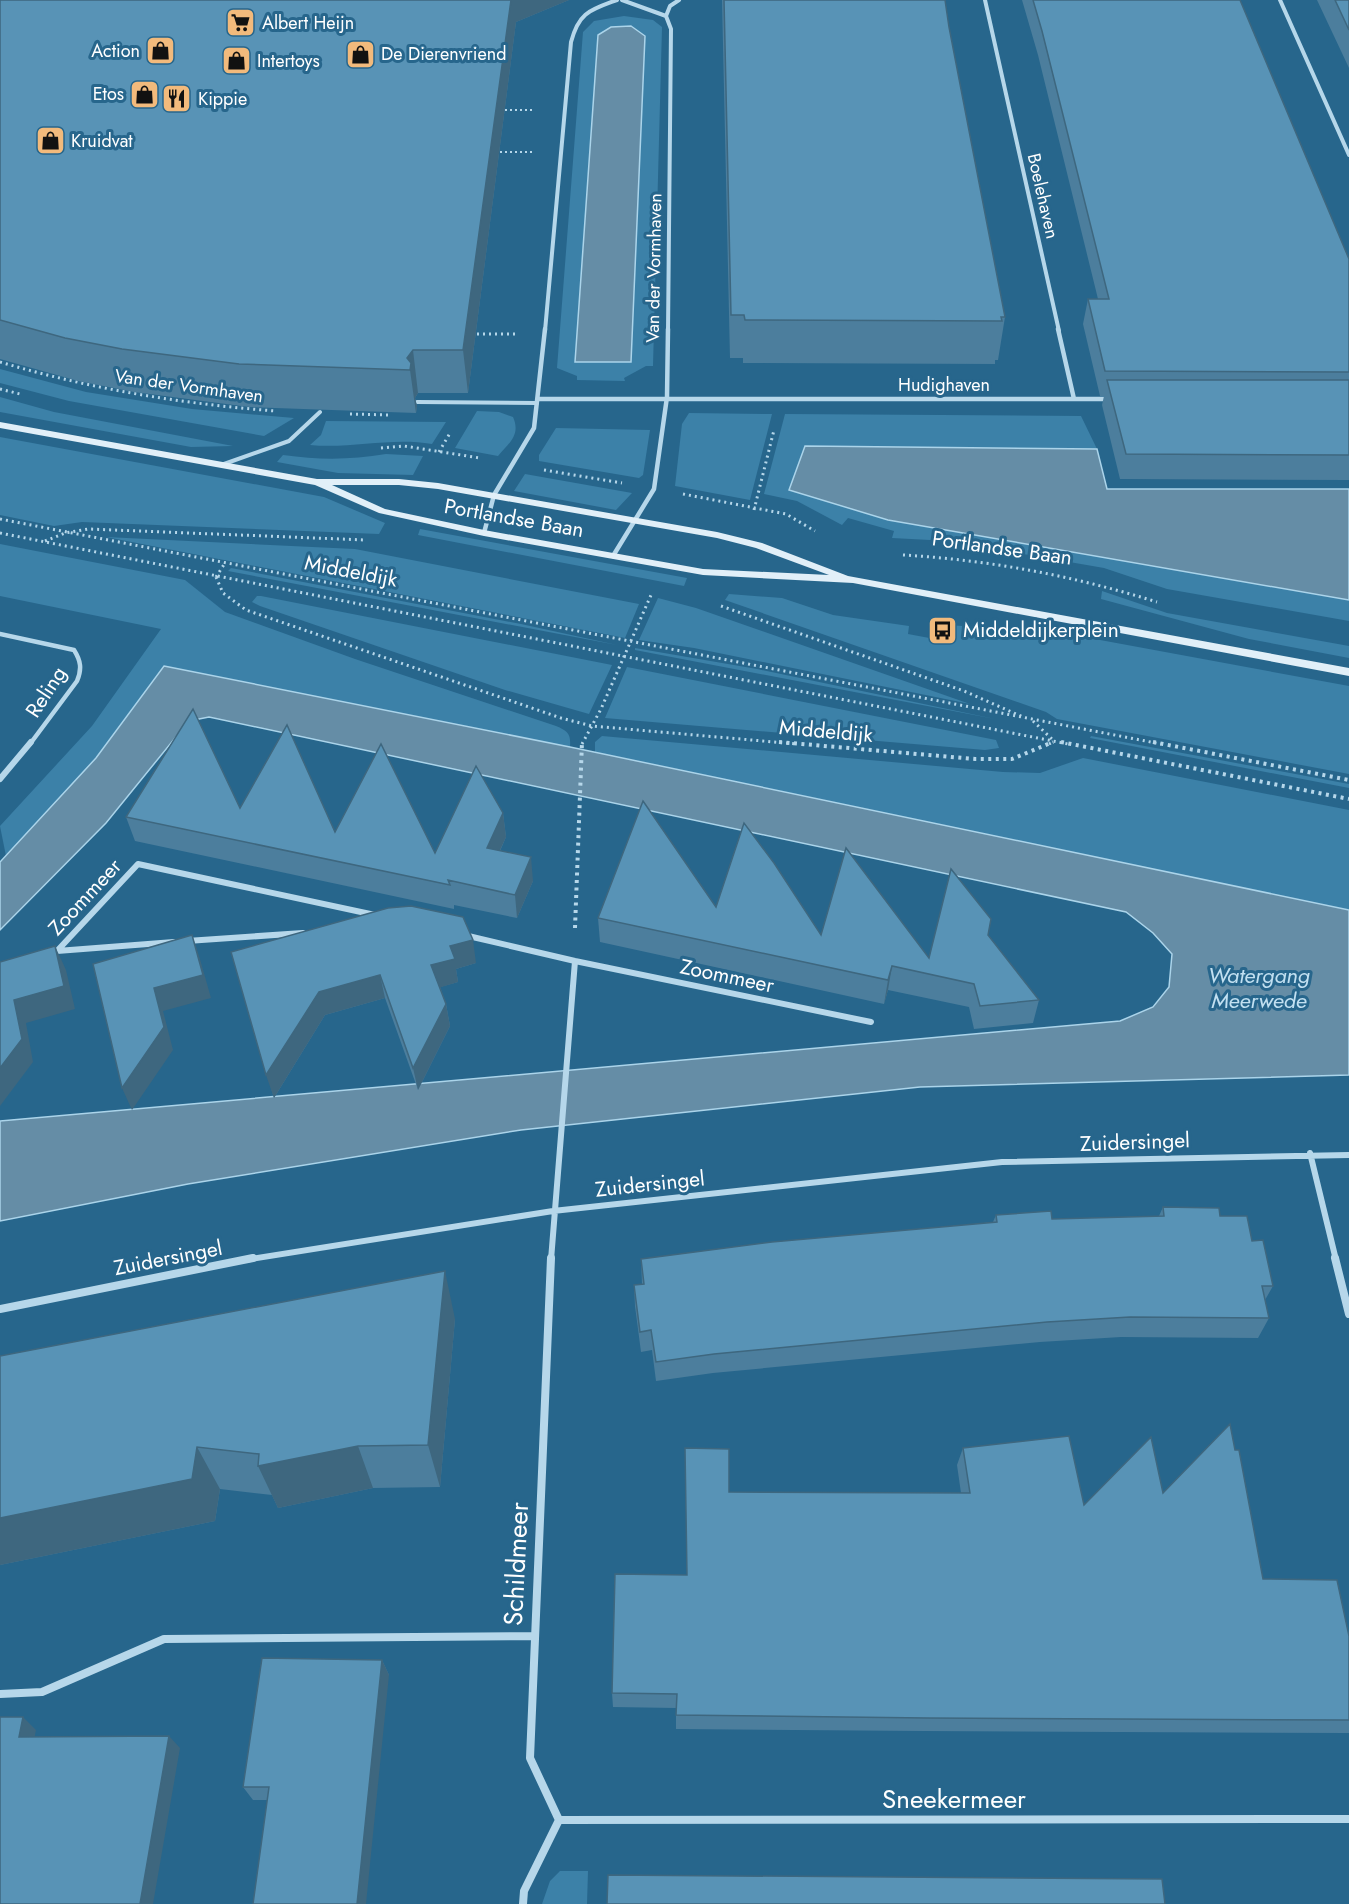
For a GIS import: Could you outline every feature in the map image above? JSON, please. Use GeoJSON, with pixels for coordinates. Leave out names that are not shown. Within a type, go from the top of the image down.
{"type":"FeatureCollection","features":[{"type":"Feature","properties":{"kind":"street"},"geometry":{"type":"LineString","coordinates":[[484,533],[495,495],[534,428],[576,21],[585,14],[617,0]]}},
{"type":"Feature","properties":{"kind":"street"},"geometry":{"type":"LineString","coordinates":[[622,0],[666,16],[670,6],[678,0]]}},
{"type":"Feature","properties":{"kind":"street","name":"Boelehaven"},"geometry":{"type":"LineString","coordinates":[[985,0],[1074,399]]}},
{"type":"Feature","properties":{"kind":"street"},"geometry":{"type":"LineString","coordinates":[[1280,0],[1349,155]]}},
{"type":"Feature","properties":{"kind":"street","name":"Van der Vormhaven"},"geometry":{"type":"LineString","coordinates":[[613,556],[654,489],[668,397],[671,29],[666,16]]}},
{"type":"Feature","properties":{"kind":"street","name":"Hudighaven"},"geometry":{"type":"LineString","coordinates":[[538,401],[668,397],[1116,399]]}},
{"type":"Feature","properties":{"kind":"street","name":"Portlandse Baan"},"geometry":{"type":"LineString","coordinates":[[0,425],[317,482],[399,483],[495,495],[741,540],[853,580]]}},
{"type":"Feature","properties":{"kind":"street","name":"Portlandse Baan"},"geometry":{"type":"LineString","coordinates":[[317,482],[382,511],[484,533],[727,574],[853,580],[1349,672]]}},
{"type":"Feature","properties":{"kind":"street","name":"Reling"},"geometry":{"type":"LineString","coordinates":[[0,634],[74,650],[80,660],[80,675],[28,746],[0,779]]}},
{"type":"Feature","properties":{"kind":"street","name":"Zoommeer"},"geometry":{"type":"LineString","coordinates":[[315,932],[57,951],[138,864],[386,917]]}},
{"type":"Feature","properties":{"kind":"street","name":"Zoommeer"},"geometry":{"type":"LineString","coordinates":[[453,932],[575,961],[871,1022]]}},
{"type":"Feature","properties":{"kind":"street"},"geometry":{"type":"LineString","coordinates":[[553,1211],[575,961]]}},
{"type":"Feature","properties":{"kind":"street"},"geometry":{"type":"LineString","coordinates":[[1311,1153],[1349,1314]]}},
{"type":"Feature","properties":{"kind":"street","name":"Zuidersingel"},"geometry":{"type":"LineString","coordinates":[[0,1309],[216,1264],[553,1211],[1002,1162],[1311,1153],[1349,1155]]}},
{"type":"Feature","properties":{"kind":"street","name":"Schildmeer"},"geometry":{"type":"LineString","coordinates":[[553,1211],[530,1758],[559,1820]]}},
{"type":"Feature","properties":{"kind":"street"},"geometry":{"type":"LineString","coordinates":[[0,1694],[42,1692],[164,1639],[534,1636]]}},
{"type":"Feature","properties":{"kind":"street","name":"Sneekermeer"},"geometry":{"type":"LineString","coordinates":[[559,1820],[1349,1819]]}},
{"type":"Feature","properties":{"kind":"street"},"geometry":{"type":"LineString","coordinates":[[523,1904],[524,1891],[559,1820]]}},
{"type":"Feature","properties":{"kind":"lane"},"geometry":{"type":"LineString","coordinates":[[417,402],[538,401]]}},
{"type":"Feature","properties":{"kind":"lane"},"geometry":{"type":"LineString","coordinates":[[221,465],[289,441],[320,412]]}},
{"type":"Feature","properties":{"kind":"path"},"geometry":{"type":"LineString","coordinates":[[494,110],[504,110]]}},
{"type":"Feature","properties":{"kind":"path"},"geometry":{"type":"LineString","coordinates":[[487,152],[562,152]]}},
{"type":"Feature","properties":{"kind":"path"},"geometry":{"type":"LineString","coordinates":[[465,334],[545,333]]}},
{"type":"Feature","properties":{"kind":"path","name":"Van der Vormhaven"},"geometry":{"type":"LineString","coordinates":[[0,362],[76,383],[132,393],[283,412]]}},
{"type":"Feature","properties":{"kind":"path"},"geometry":{"type":"LineString","coordinates":[[741,540],[755,507],[782,398]]}},
{"type":"Feature","properties":{"kind":"path"},"geometry":{"type":"LineString","coordinates":[[342,414],[378,415]]}},
{"type":"Feature","properties":{"kind":"path"},"geometry":{"type":"LineString","coordinates":[[654,489],[786,514],[817,532]]}},
{"type":"Feature","properties":{"kind":"path","name":"Middeldijk"},"geometry":{"type":"LineString","coordinates":[[0,519],[630,643],[754,664],[1033,721],[1349,780]]}},
{"type":"Feature","properties":{"kind":"path","name":"Middeldijk"},"geometry":{"type":"LineString","coordinates":[[44,541],[65,533],[88,530],[136,530],[376,541]]}},
{"type":"Feature","properties":{"kind":"path","name":"Middeldijk"},"geometry":{"type":"LineString","coordinates":[[0,533],[1349,799]]}},
{"type":"Feature","properties":{"kind":"path","name":"Portlandse Baan"},"geometry":{"type":"LineString","coordinates":[[896,555],[950,557],[1101,583],[1158,602]]}},
{"type":"Feature","properties":{"kind":"path"},"geometry":{"type":"LineString","coordinates":[[216,577],[225,562]]}},
{"type":"Feature","properties":{"kind":"path"},"geometry":{"type":"LineString","coordinates":[[987,569],[989,563]]}},
{"type":"Feature","properties":{"kind":"path","name":"Middeldijk"},"geometry":{"type":"LineString","coordinates":[[727,574],[710,602],[964,691],[1033,721],[1054,741]]}},
{"type":"Feature","properties":{"kind":"path","name":"Middeldijk"},"geometry":{"type":"LineString","coordinates":[[216,577],[217,587],[222,593],[246,610],[550,715],[592,726],[975,759],[1012,759],[1054,741]]}},
{"type":"Feature","properties":{"kind":"path"},"geometry":{"type":"LineString","coordinates":[[575,961],[575,895],[582,742],[592,726],[654,589]]}},
{"type":"Feature","properties":{"kind":"shaded area"},"geometry":{"type":"Polygon","coordinates":[[[624,16],[653,20],[662,27],[653,366],[646,366],[624,378],[625,381],[577,380],[577,376],[557,368],[583,32],[594,21],[624,16]]]}},
{"type":"Feature","properties":{"kind":"shaded area"},"geometry":{"type":"Polygon","coordinates":[[[0,369],[86,392],[192,409],[294,418],[264,436],[69,401],[0,383],[0,369]]]}},
{"type":"Feature","properties":{"kind":"shaded area"},"geometry":{"type":"Polygon","coordinates":[[[0,397],[54,412],[233,446],[191,447],[0,412],[0,397]]]}},
{"type":"Feature","properties":{"kind":"shaded area"},"geometry":{"type":"Polygon","coordinates":[[[477,411],[499,412],[513,417],[515,434],[498,456],[455,448],[477,411]]]}},
{"type":"Feature","properties":{"kind":"shaded area"},"geometry":{"type":"Polygon","coordinates":[[[689,413],[772,414],[750,500],[675,486],[682,424],[689,413]]]}},
{"type":"Feature","properties":{"kind":"shaded area"},"geometry":{"type":"Polygon","coordinates":[[[785,414],[1081,416],[1097,449],[805,446],[789,490],[888,520],[1349,600],[1349,621],[1167,589],[1104,568],[949,541],[892,538],[894,531],[848,518],[842,525],[797,501],[764,494],[785,414]]]}},
{"type":"Feature","properties":{"kind":"shaded area"},"geometry":{"type":"Polygon","coordinates":[[[326,421],[446,422],[432,444],[401,442],[341,446],[310,445],[321,435],[326,421]]]}},
{"type":"Feature","properties":{"kind":"shaded area"},"geometry":{"type":"Polygon","coordinates":[[[556,428],[650,430],[643,475],[639,478],[539,461],[539,455],[556,428]]]}},
{"type":"Feature","properties":{"kind":"shaded area"},"geometry":{"type":"Polygon","coordinates":[[[0,437],[324,497],[385,523],[379,534],[82,522],[54,526],[0,515],[0,437]]]}},
{"type":"Feature","properties":{"kind":"shaded area"},"geometry":{"type":"Polygon","coordinates":[[[386,454],[423,456],[413,475],[338,473],[277,462],[283,455],[334,459],[386,454]]]}},
{"type":"Feature","properties":{"kind":"shaded area"},"geometry":{"type":"Polygon","coordinates":[[[525,474],[632,493],[616,510],[514,491],[525,474]]]}},
{"type":"Feature","properties":{"kind":"shaded area"},"geometry":{"type":"Polygon","coordinates":[[[420,529],[687,578],[684,586],[418,535],[420,529]]]}},
{"type":"Feature","properties":{"kind":"shaded area"},"geometry":{"type":"Polygon","coordinates":[[[106,537],[355,549],[639,604],[625,638],[106,537]]]}},
{"type":"Feature","properties":{"kind":"shaded area"},"geometry":{"type":"Polygon","coordinates":[[[0,544],[185,580],[225,612],[355,659],[556,726],[568,734],[570,747],[164,666],[96,758],[6,856],[0,826],[92,726],[161,629],[0,596],[0,544]]]}},
{"type":"Feature","properties":{"kind":"shaded area"},"geometry":{"type":"Polygon","coordinates":[[[231,568],[521,624],[617,645],[228,571],[231,568]]]}},
{"type":"Feature","properties":{"kind":"shaded area"},"geometry":{"type":"Polygon","coordinates":[[[1102,591],[1167,613],[1349,646],[1349,658],[1249,639],[1101,599],[1102,591]]]}},
{"type":"Feature","properties":{"kind":"shaded area"},"geometry":{"type":"Polygon","coordinates":[[[729,594],[782,598],[833,615],[909,626],[908,634],[940,640],[944,625],[1046,630],[1349,686],[1349,774],[1057,719],[1046,712],[725,600],[729,594]]]}},
{"type":"Feature","properties":{"kind":"shaded area"},"geometry":{"type":"Polygon","coordinates":[[[257,596],[612,665],[589,714],[505,690],[260,606],[252,602],[257,596]]]}},
{"type":"Feature","properties":{"kind":"shaded area"},"geometry":{"type":"Polygon","coordinates":[[[658,598],[696,608],[970,704],[694,648],[639,640],[658,598]]]}},
{"type":"Feature","properties":{"kind":"shaded area"},"geometry":{"type":"Polygon","coordinates":[[[635,648],[757,669],[995,719],[635,650],[635,648]]]}},
{"type":"Feature","properties":{"kind":"shaded area"},"geometry":{"type":"Polygon","coordinates":[[[627,667],[996,740],[999,748],[985,750],[605,718],[627,667]]]}},
{"type":"Feature","properties":{"kind":"shaded area"},"geometry":{"type":"Polygon","coordinates":[[[602,736],[1003,772],[1040,773],[1083,758],[1349,810],[1349,910],[595,752],[595,742],[602,736]]]}},
{"type":"Feature","properties":{"kind":"shaded area"},"geometry":{"type":"Polygon","coordinates":[[[1091,736],[1349,784],[1349,788],[1090,738],[1091,736]]]}},
{"type":"Feature","properties":{"kind":"shaded area"},"geometry":{"type":"Polygon","coordinates":[[[560,1871],[588,1871],[587,1904],[542,1904],[550,1881],[560,1871]]]}},
{"type":"Feature","properties":{"kind":"water"},"geometry":{"type":"Polygon","coordinates":[[[631,26],[645,36],[631,362],[575,362],[598,35],[611,27],[631,26]]]}},
{"type":"Feature","properties":{"kind":"water"},"geometry":{"type":"Polygon","coordinates":[[[805,446],[1097,449],[1107,489],[1349,489],[1349,600],[888,520],[789,490],[805,446]]]}},
{"type":"Feature","properties":{"kind":"water","name":"Watergang Meerwede"},"geometry":{"type":"Polygon","coordinates":[[[164,666],[570,747],[1349,910],[1349,1075],[920,1087],[521,1130],[188,1184],[0,1221],[0,1121],[1120,1021],[1153,1007],[1169,987],[1172,954],[1153,933],[1126,912],[209,717],[194,720],[184,727],[106,823],[0,930],[0,862],[96,758],[164,666]]]}},
{"type":"Feature","properties":{"kind":"building"},"geometry":{"type":"Polygon","coordinates":[[[0,0],[511,0],[463,350],[413,350],[407,358],[411,363],[410,370],[239,364],[122,349],[65,338],[0,320],[0,0]]]}},
{"type":"Feature","properties":{"kind":"building"},"geometry":{"type":"Polygon","coordinates":[[[724,0],[945,0],[1005,317],[1001,317],[1002,321],[745,320],[744,315],[731,315],[724,0]]]}},
{"type":"Feature","properties":{"kind":"building"},"geometry":{"type":"Polygon","coordinates":[[[1033,0],[1240,0],[1349,259],[1349,372],[1105,371],[1088,299],[1109,299],[1033,0]]]}},
{"type":"Feature","properties":{"kind":"building"},"geometry":{"type":"Polygon","coordinates":[[[1335,0],[1349,0],[1349,30],[1335,0]]]}},
{"type":"Feature","properties":{"kind":"building"},"geometry":{"type":"Polygon","coordinates":[[[1107,380],[1349,380],[1349,455],[1126,454],[1107,380]]]}},
{"type":"Feature","properties":{"kind":"building"},"geometry":{"type":"Polygon","coordinates":[[[193,709],[240,808],[287,725],[335,832],[381,744],[435,853],[476,766],[503,813],[487,848],[531,857],[515,895],[448,880],[450,885],[126,817],[193,709]]]}},
{"type":"Feature","properties":{"kind":"building"},"geometry":{"type":"Polygon","coordinates":[[[643,801],[716,907],[744,823],[774,863],[821,935],[846,848],[929,958],[951,869],[991,919],[988,935],[1039,1000],[980,1006],[974,984],[892,966],[888,980],[598,918],[643,801]]]}},
{"type":"Feature","properties":{"kind":"building"},"geometry":{"type":"Polygon","coordinates":[[[411,906],[463,917],[473,940],[450,946],[455,959],[431,965],[446,1004],[413,1068],[380,975],[319,992],[266,1075],[231,952],[388,908],[411,906]]]}},
{"type":"Feature","properties":{"kind":"building"},"geometry":{"type":"Polygon","coordinates":[[[192,935],[203,975],[154,988],[164,1027],[122,1088],[93,964],[192,935]]]}},
{"type":"Feature","properties":{"kind":"building"},"geometry":{"type":"Polygon","coordinates":[[[55,946],[64,986],[14,1000],[22,1039],[0,1068],[0,962],[55,946]]]}},
{"type":"Feature","properties":{"kind":"building"},"geometry":{"type":"Polygon","coordinates":[[[1163,1207],[1219,1208],[1220,1216],[1247,1216],[1252,1241],[1263,1240],[1273,1286],[1262,1286],[1269,1318],[1130,1317],[1047,1322],[714,1354],[656,1362],[651,1330],[640,1332],[634,1285],[644,1284],[641,1259],[772,1242],[997,1222],[996,1215],[1051,1211],[1052,1219],[1164,1216],[1163,1207]]]}},
{"type":"Feature","properties":{"kind":"building"},"geometry":{"type":"Polygon","coordinates":[[[445,1271],[428,1445],[358,1446],[258,1466],[259,1454],[197,1447],[192,1479],[0,1518],[0,1356],[445,1271]]]}},
{"type":"Feature","properties":{"kind":"building"},"geometry":{"type":"Polygon","coordinates":[[[1230,1424],[1235,1450],[1239,1450],[1263,1579],[1337,1580],[1349,1636],[1349,1720],[676,1715],[677,1694],[612,1693],[615,1574],[687,1575],[685,1448],[729,1449],[729,1492],[970,1493],[963,1448],[1069,1436],[1084,1505],[1151,1437],[1163,1493],[1230,1424]]]}},
{"type":"Feature","properties":{"kind":"building"},"geometry":{"type":"Polygon","coordinates":[[[262,1658],[382,1660],[357,1904],[253,1904],[269,1787],[243,1787],[262,1658]]]}},
{"type":"Feature","properties":{"kind":"building"},"geometry":{"type":"Polygon","coordinates":[[[0,1717],[23,1717],[19,1737],[169,1736],[140,1904],[0,1904],[0,1717]]]}},
{"type":"Feature","properties":{"kind":"building"},"geometry":{"type":"Polygon","coordinates":[[[608,1875],[1162,1879],[1165,1904],[607,1904],[608,1875]]]}},
{"type":"Feature","properties":{"kind":"place","name":"Albert Heijn"},"geometry":{"type":"Point","coordinates":[241,23]}},
{"type":"Feature","properties":{"kind":"place","name":"Action"},"geometry":{"type":"Point","coordinates":[161,51]}},
{"type":"Feature","properties":{"kind":"place","name":"De Dierenvriend"},"geometry":{"type":"Point","coordinates":[360,54]}},
{"type":"Feature","properties":{"kind":"place","name":"Intertoys"},"geometry":{"type":"Point","coordinates":[236,61]}},
{"type":"Feature","properties":{"kind":"place","name":"Etos"},"geometry":{"type":"Point","coordinates":[145,94]}},
{"type":"Feature","properties":{"kind":"place","name":"Kippie"},"geometry":{"type":"Point","coordinates":[177,99]}},
{"type":"Feature","properties":{"kind":"place","name":"Kruidvat"},"geometry":{"type":"Point","coordinates":[50,141]}},
{"type":"Feature","properties":{"kind":"place","name":"Middeldijkerplein"},"geometry":{"type":"Point","coordinates":[942,630]}}]}
